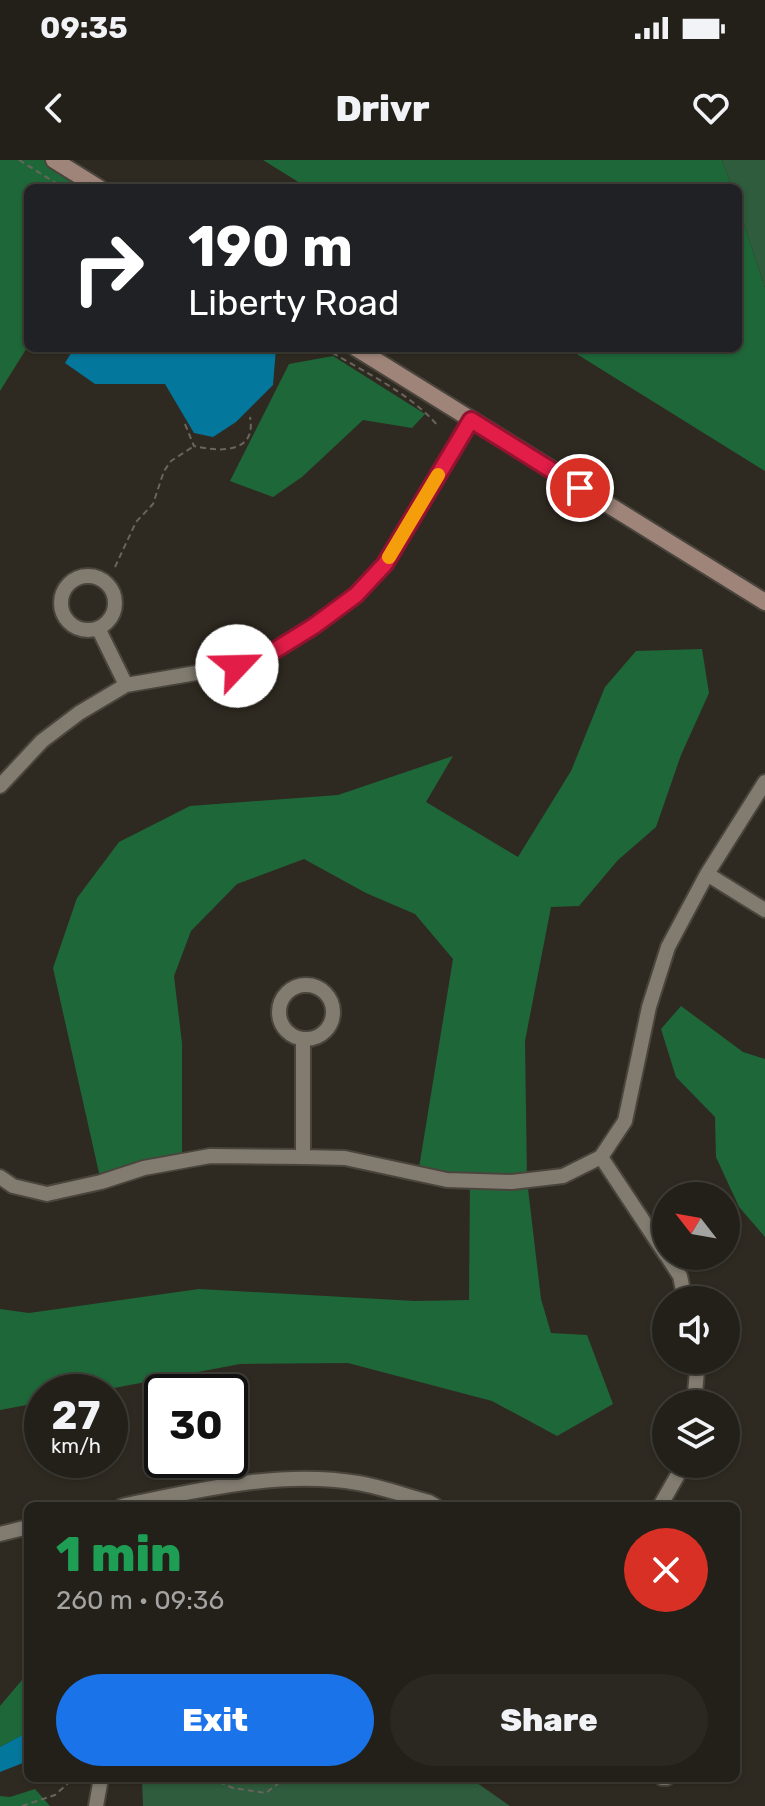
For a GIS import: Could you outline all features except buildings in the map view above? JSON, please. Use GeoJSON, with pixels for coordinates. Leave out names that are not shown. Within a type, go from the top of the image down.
{"type":"FeatureCollection","features":[{"type":"Feature","properties":{"kind":"street"},"geometry":{"type":"LineString","coordinates":[[54,160],[93,184]]}},
{"type":"Feature","properties":{"kind":"street"},"geometry":{"type":"LineString","coordinates":[[362,352],[765,602]]}},
{"type":"Feature","properties":{"kind":"street"},"geometry":{"type":"LineString","coordinates":[[0,786],[42,741],[79,713],[126,685],[237,666],[277,649],[356,595],[385,564],[471,420]]}},
{"type":"Feature","properties":{"kind":"street"},"geometry":{"type":"LineString","coordinates":[[98,628],[126,685]]}},
{"type":"Feature","properties":{"kind":"street"},"geometry":{"type":"LineString","coordinates":[[0,1177],[13,1186],[47,1194],[144,1168],[210,1156],[345,1158],[447,1180],[512,1182],[563,1176],[601,1157],[625,1121],[649,1007],[668,947],[707,874],[765,782]]}},
{"type":"Feature","properties":{"kind":"street"},"geometry":{"type":"LineString","coordinates":[[707,874],[765,910]]}},
{"type":"Feature","properties":{"kind":"street"},"geometry":{"type":"LineString","coordinates":[[303,1039],[303,1157]]}},
{"type":"Feature","properties":{"kind":"street"},"geometry":{"type":"LineString","coordinates":[[601,1157],[652,1234]]}},
{"type":"Feature","properties":{"kind":"street"},"geometry":{"type":"LineString","coordinates":[[662,1502],[676,1478]]}},
{"type":"Feature","properties":{"kind":"street"},"geometry":{"type":"LineString","coordinates":[[142,1502],[221,1486],[289,1480],[361,1484],[429,1502]]}},
{"type":"Feature","properties":{"kind":"street"},"geometry":{"type":"LineString","coordinates":[[0,1534],[24,1528]]}},
{"type":"Feature","properties":{"kind":"street"},"geometry":{"type":"LineString","coordinates":[[96,1806],[100,1782]]}},
{"type":"Feature","properties":{"kind":"path"},"geometry":{"type":"LineString","coordinates":[[19,160],[58,184]]}},
{"type":"Feature","properties":{"kind":"path"},"geometry":{"type":"LineString","coordinates":[[331,352],[401,395],[427,413],[438,426]]}},
{"type":"Feature","properties":{"kind":"path"},"geometry":{"type":"LineString","coordinates":[[115,567],[136,522],[153,504],[164,471],[171,461],[194,446],[214,450],[232,449],[245,443],[252,428],[250,417]]}},
{"type":"Feature","properties":{"kind":"path"},"geometry":{"type":"LineString","coordinates":[[185,424],[194,446]]}},
{"type":"Feature","properties":{"kind":"path"},"geometry":{"type":"LineString","coordinates":[[22,1806],[55,1795],[70,1782]]}},
{"type":"Feature","properties":{"kind":"path"},"geometry":{"type":"LineString","coordinates":[[219,1782],[233,1788],[266,1793],[280,1782]]}},
{"type":"Feature","properties":{"kind":"green space"},"geometry":{"type":"Polygon","coordinates":[[[0,160],[54,160],[93,184],[24,184],[24,352],[0,391],[0,160]]]}},
{"type":"Feature","properties":{"kind":"green space"},"geometry":{"type":"Polygon","coordinates":[[[263,160],[722,160],[731,184],[302,184],[263,160]]]}},
{"type":"Feature","properties":{"kind":"green space"},"geometry":{"type":"Polygon","coordinates":[[[722,160],[765,160],[765,288],[742,219],[742,184],[731,184],[722,160]]]}},
{"type":"Feature","properties":{"kind":"green space"},"geometry":{"type":"Polygon","coordinates":[[[742,219],[765,288],[765,471],[573,352],[742,352],[742,219]]]}},
{"type":"Feature","properties":{"kind":"green space"},"geometry":{"type":"Polygon","coordinates":[[[333,356],[425,414],[412,428],[363,420],[302,477],[273,497],[230,481],[289,364],[333,356]]]}},
{"type":"Feature","properties":{"kind":"green space"},"geometry":{"type":"Polygon","coordinates":[[[702,649],[709,693],[681,755],[656,827],[618,860],[579,906],[551,907],[525,1041],[527,1180],[541,1299],[551,1333],[587,1335],[613,1404],[557,1436],[492,1401],[348,1363],[240,1364],[188,1374],[144,1374],[144,1382],[128,1385],[128,1374],[24,1374],[24,1405],[0,1410],[0,1309],[29,1313],[199,1289],[415,1301],[469,1300],[470,1181],[418,1174],[453,959],[415,914],[366,893],[304,859],[237,884],[191,931],[174,976],[182,1043],[182,1161],[101,1182],[53,968],[77,898],[119,842],[190,806],[338,795],[453,756],[426,802],[518,857],[571,771],[605,687],[636,651],[702,649]]]}},
{"type":"Feature","properties":{"kind":"green space"},"geometry":{"type":"Polygon","coordinates":[[[681,1006],[743,1052],[765,1059],[765,1237],[740,1208],[740,1182],[728,1182],[716,1157],[715,1117],[676,1077],[661,1029],[681,1006]]]}},
{"type":"Feature","properties":{"kind":"green space"},"geometry":{"type":"Polygon","coordinates":[[[22,1680],[24,1734],[0,1747],[0,1706],[22,1680]]]}},
{"type":"Feature","properties":{"kind":"green space"},"geometry":{"type":"Polygon","coordinates":[[[142,1782],[476,1782],[510,1806],[143,1806],[142,1782]]]}},
{"type":"Feature","properties":{"kind":"green space"},"geometry":{"type":"Polygon","coordinates":[[[35,1789],[50,1806],[0,1806],[0,1796],[10,1797],[35,1789]]]}},
{"type":"Feature","properties":{"kind":"water"},"geometry":{"type":"Polygon","coordinates":[[[72,352],[276,352],[273,385],[236,422],[213,437],[194,433],[165,384],[95,384],[65,363],[72,352]]]}},
{"type":"Feature","properties":{"kind":"water"},"geometry":{"type":"Polygon","coordinates":[[[24,1734],[24,1763],[0,1772],[0,1747],[24,1734]]]}},
{"type":"Feature","properties":{"kind":"slow traffic"},"geometry":{"type":"LineString","coordinates":[[389,557],[438,475]]}},
{"type":"Feature","properties":{"kind":"route"},"geometry":{"type":"LineString","coordinates":[[237,666],[277,649],[356,595],[385,564],[471,420],[580,488]]}}]}
